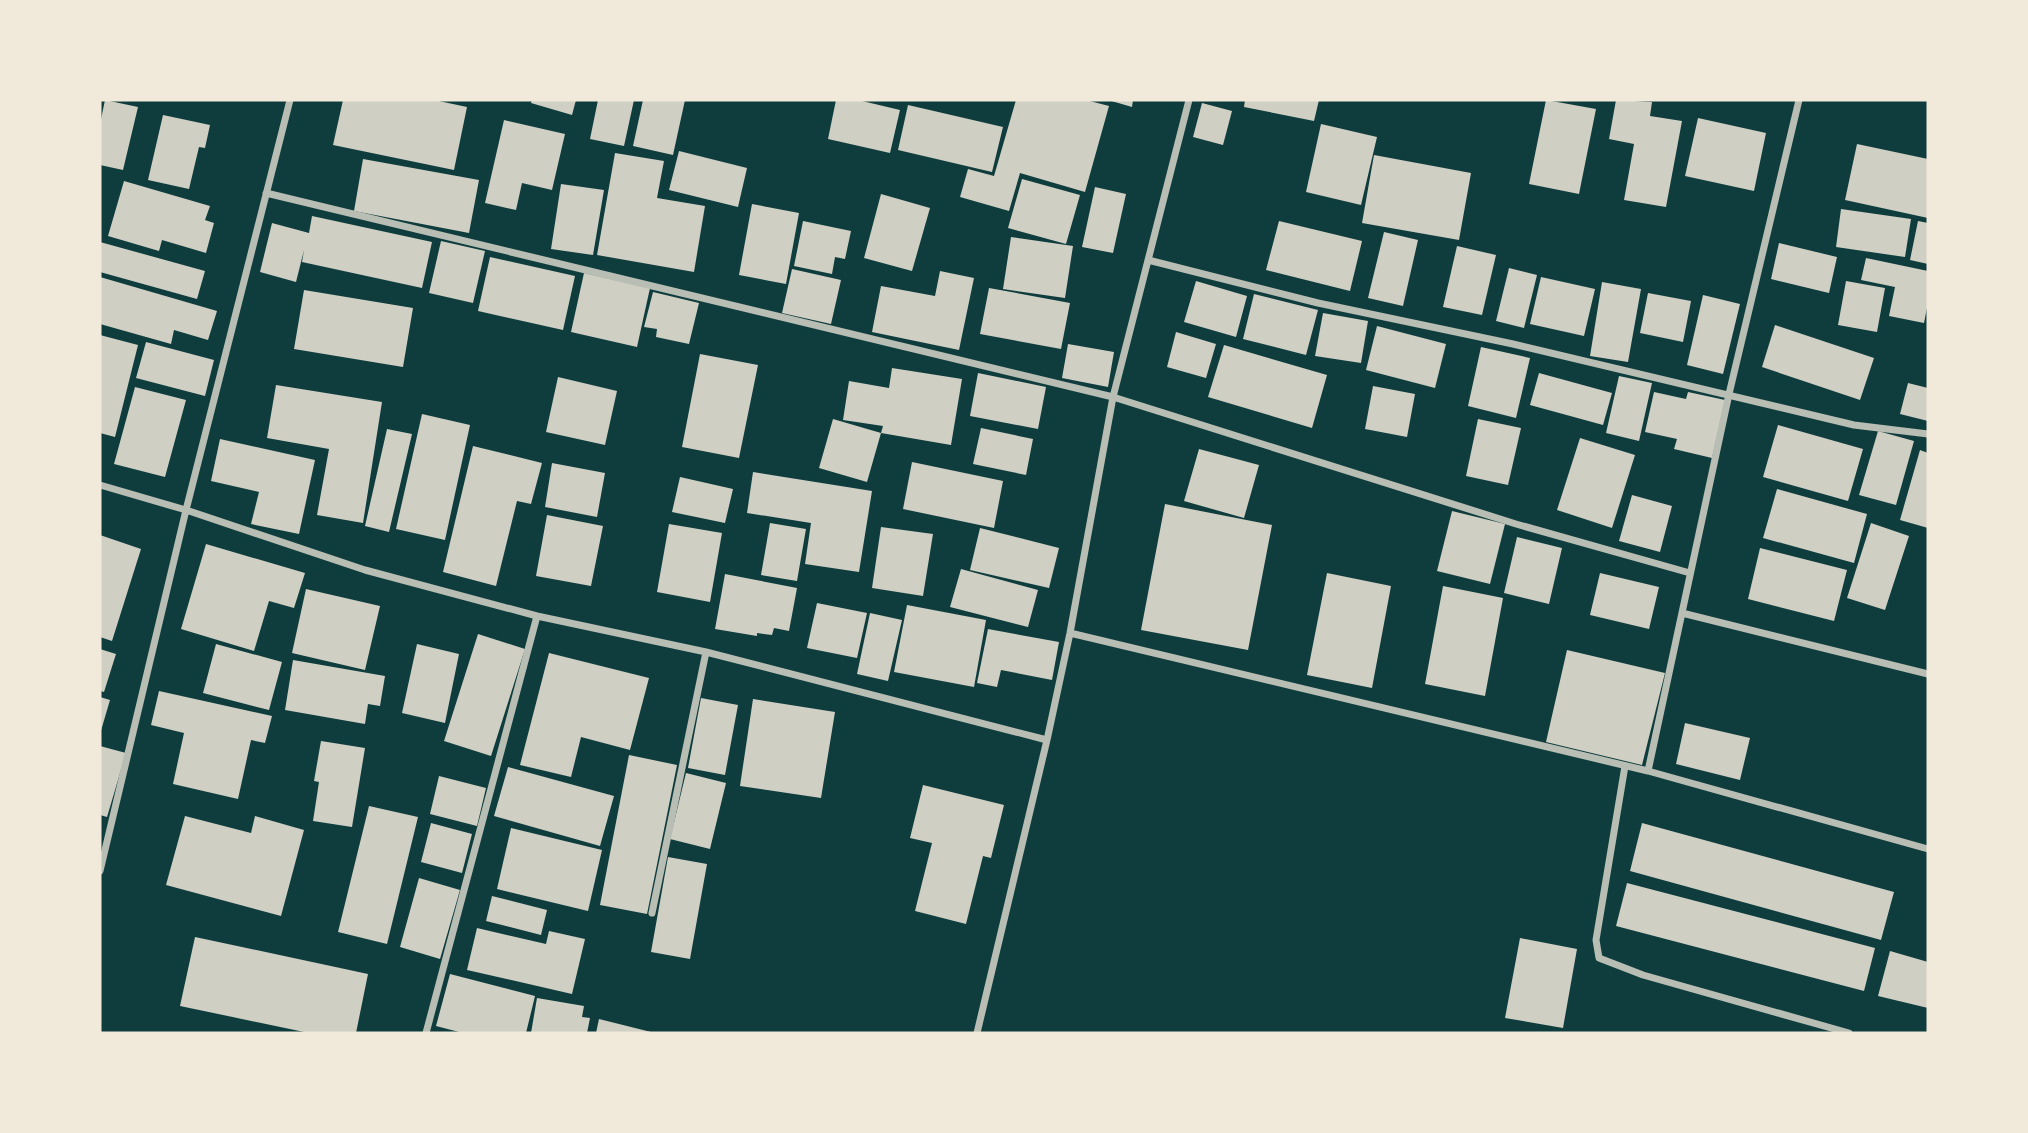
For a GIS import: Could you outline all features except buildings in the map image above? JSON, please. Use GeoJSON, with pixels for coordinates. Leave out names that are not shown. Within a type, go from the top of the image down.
{"type":"FeatureCollection","features":[{"type":"Feature","properties":{"kind":"street"},"geometry":{"type":"LineString","coordinates":[[100,871],[186,510],[290,100]]}},
{"type":"Feature","properties":{"kind":"street"},"geometry":{"type":"LineString","coordinates":[[976,1033],[1070,634],[1113,397],[1189,100]]}},
{"type":"Feature","properties":{"kind":"street"},"geometry":{"type":"LineString","coordinates":[[1648,771],[1729,394],[1799,100]]}},
{"type":"Feature","properties":{"kind":"street"},"geometry":{"type":"LineString","coordinates":[[266,193],[1113,397],[1516,524],[1690,573]]}},
{"type":"Feature","properties":{"kind":"street"},"geometry":{"type":"LineString","coordinates":[[1148,260],[1318,303],[1729,394],[1854,425],[1928,434]]}},
{"type":"Feature","properties":{"kind":"street"},"geometry":{"type":"LineString","coordinates":[[100,485],[186,510],[365,570],[537,616],[706,652],[1047,740]]}},
{"type":"Feature","properties":{"kind":"street"},"geometry":{"type":"LineString","coordinates":[[1682,613],[1928,674]]}},
{"type":"Feature","properties":{"kind":"street"},"geometry":{"type":"LineString","coordinates":[[426,1033],[537,616]]}},
{"type":"Feature","properties":{"kind":"street"},"geometry":{"type":"LineString","coordinates":[[1070,634],[1648,771],[1928,849]]}},
{"type":"Feature","properties":{"kind":"street"},"geometry":{"type":"LineString","coordinates":[[652,913],[706,652]]}},
{"type":"Feature","properties":{"kind":"street"},"geometry":{"type":"LineString","coordinates":[[1625,766],[1597,930],[1596,952],[1599,958],[1643,975],[1849,1033]]}}]}
